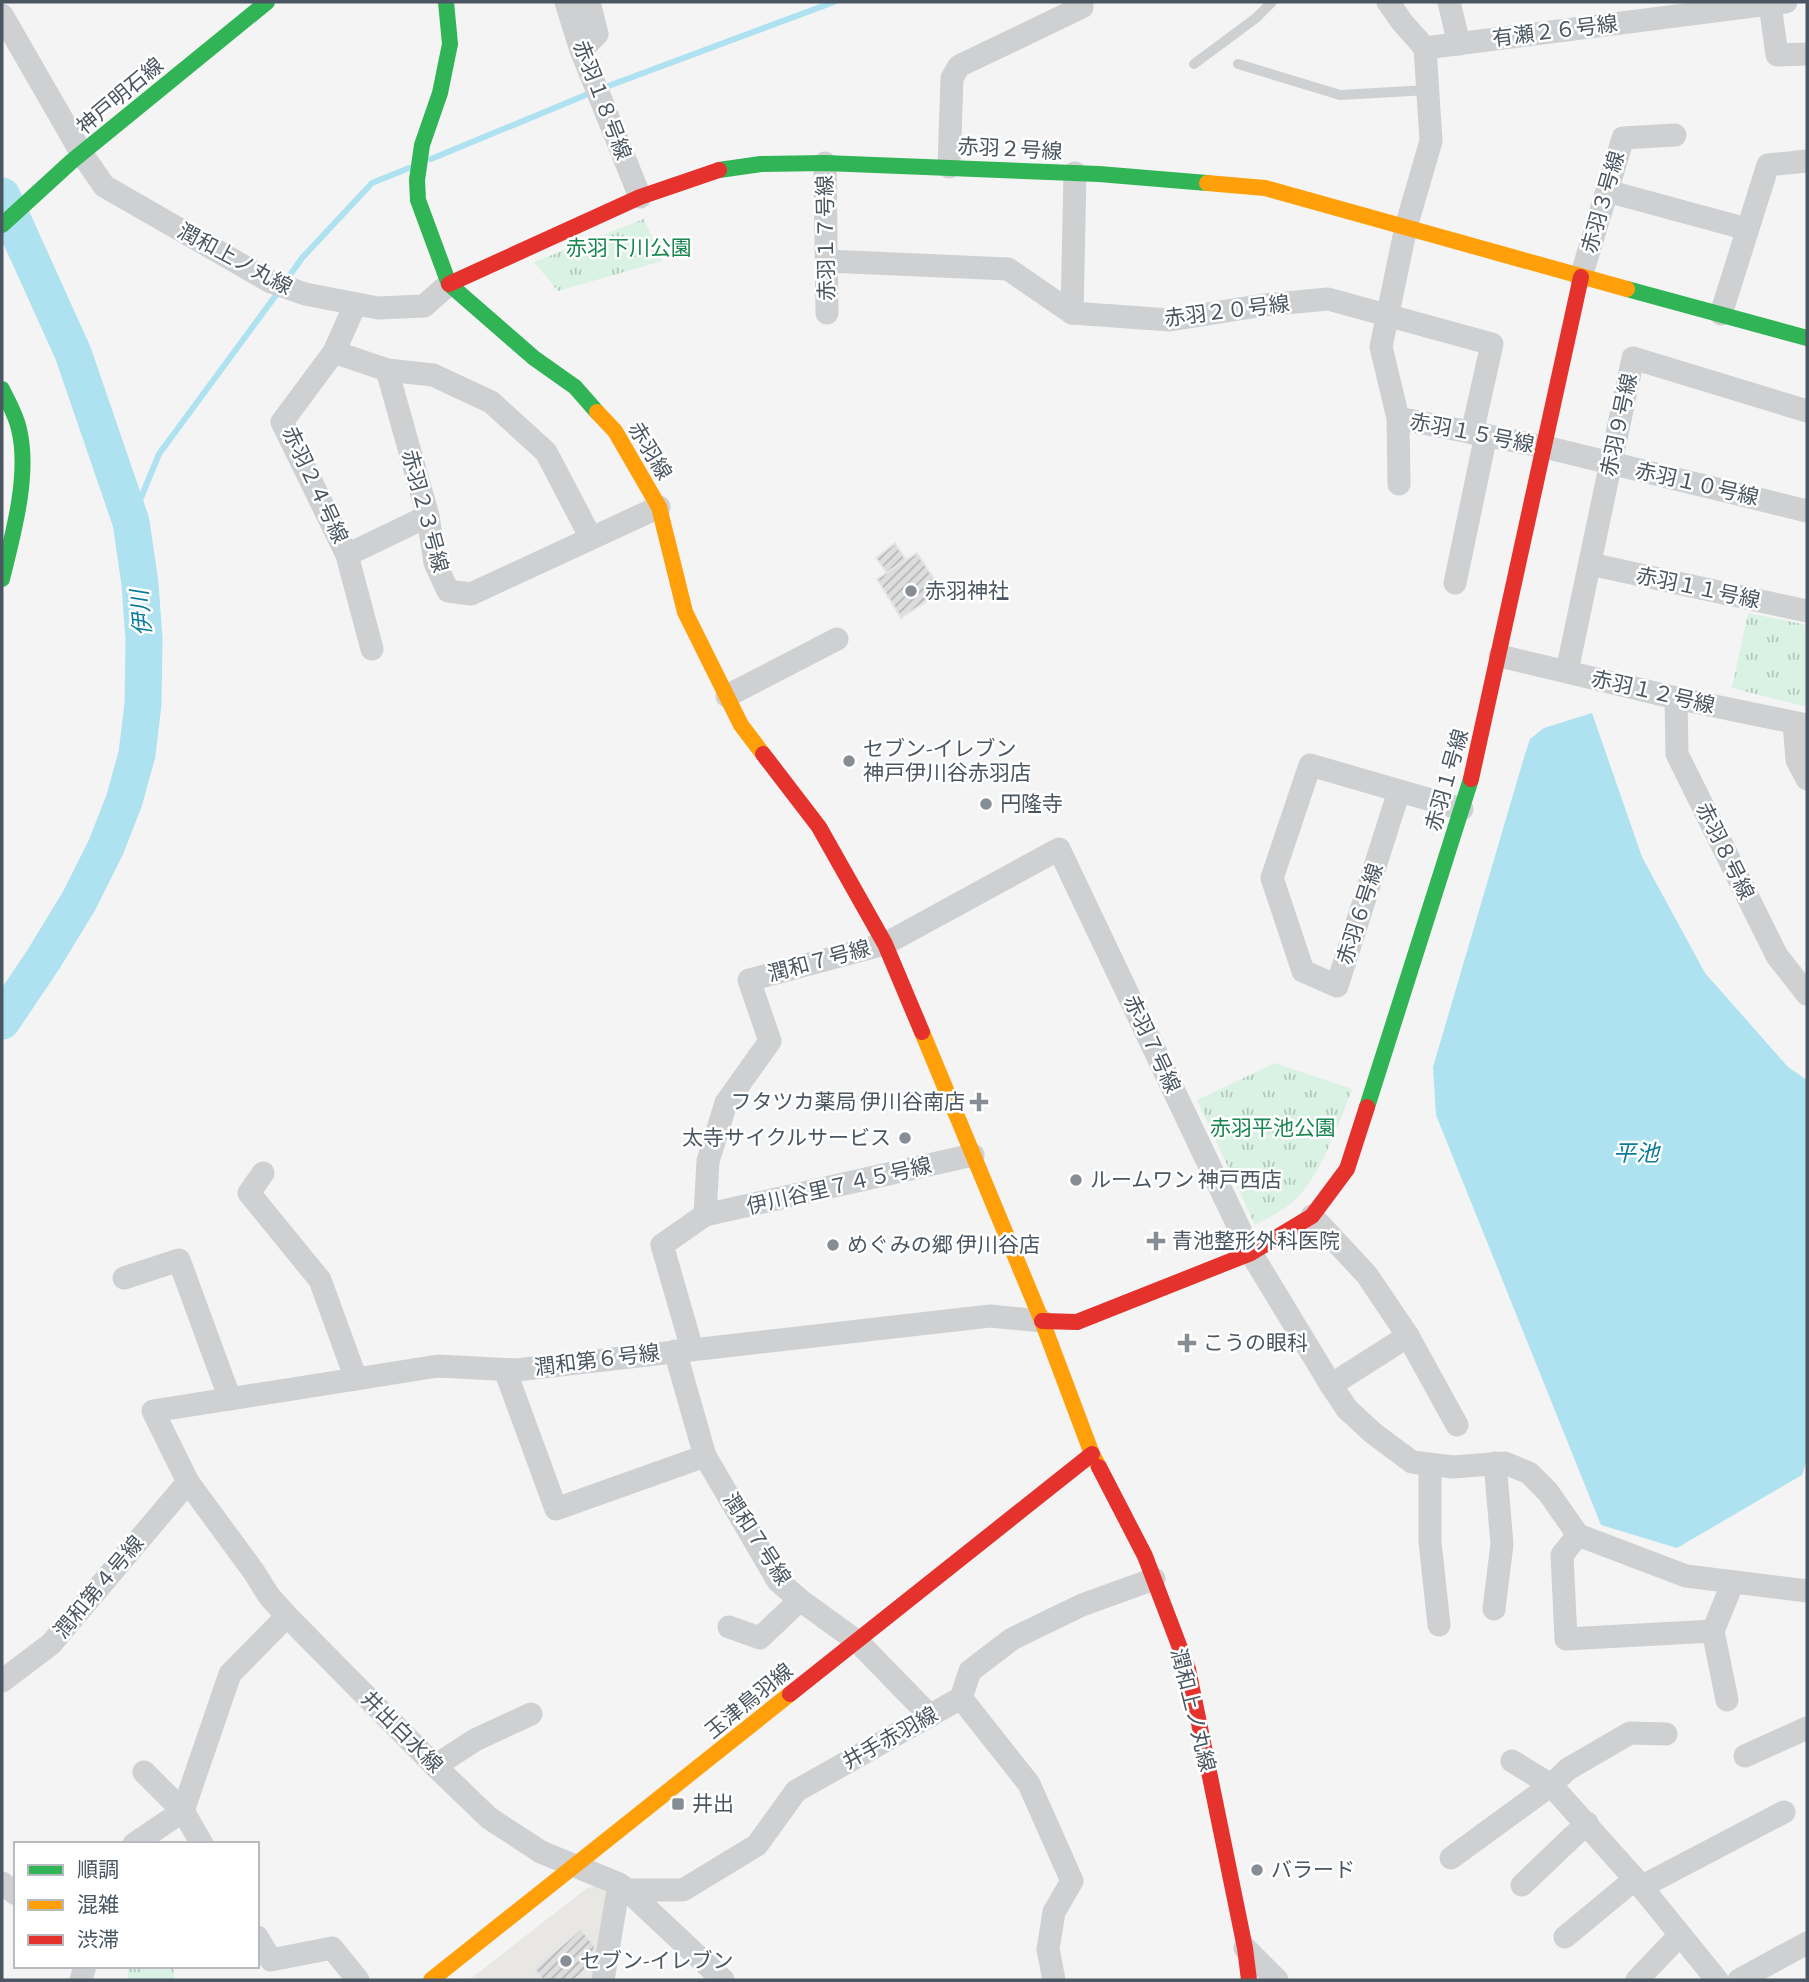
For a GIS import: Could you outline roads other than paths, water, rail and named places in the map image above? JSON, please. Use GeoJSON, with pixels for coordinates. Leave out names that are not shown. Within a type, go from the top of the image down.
{"type":"FeatureCollection","features":[{"type":"Feature","properties":{"kind":"street","name":"神戸明石線"},"geometry":{"type":"LineString","coordinates":[[2,225],[77,157],[267,2]]}},
{"type":"Feature","properties":{"kind":"street","name":"赤羽線"},"geometry":{"type":"LineString","coordinates":[[446,2],[450,44],[440,93],[422,145],[418,200],[449,284],[534,358],[575,387],[615,431],[659,507],[685,611],[727,696],[741,724],[818,828],[885,944],[973,1155]]}},
{"type":"Feature","properties":{"kind":"street","name":"赤羽１８号線"},"geometry":{"type":"LineString","coordinates":[[566,2],[581,50],[640,197]]}},
{"type":"Feature","properties":{"kind":"street"},"geometry":{"type":"LineString","coordinates":[[581,50],[597,34],[589,2]]}},
{"type":"Feature","properties":{"kind":"street"},"geometry":{"type":"LineString","coordinates":[[949,167],[952,79],[959,65],[1082,7],[1082,2]]}},
{"type":"Feature","properties":{"kind":"street"},"geometry":{"type":"LineString","coordinates":[[1388,2],[1425,48],[1431,141],[1406,227],[1381,347],[1398,418],[1399,485]]}},
{"type":"Feature","properties":{"kind":"street"},"geometry":{"type":"LineString","coordinates":[[1449,2],[1459,44]]}},
{"type":"Feature","properties":{"kind":"street"},"geometry":{"type":"LineString","coordinates":[[1778,3],[1777,55],[1807,54]]}},
{"type":"Feature","properties":{"kind":"street","name":"有瀬２６号線"},"geometry":{"type":"LineString","coordinates":[[1425,48],[1677,9],[1778,3]]}},
{"type":"Feature","properties":{"kind":"street","name":"潤和上ノ丸線"},"geometry":{"type":"LineString","coordinates":[[2,15],[77,157],[104,186],[271,282],[305,294],[379,308],[424,306],[449,284]]}},
{"type":"Feature","properties":{"kind":"street","name":"赤羽３号線"},"geometry":{"type":"LineString","coordinates":[[1581,277],[1623,138],[1675,135]]}},
{"type":"Feature","properties":{"kind":"street"},"geometry":{"type":"LineString","coordinates":[[1721,314],[1768,165],[1807,161]]}},
{"type":"Feature","properties":{"kind":"street","name":"赤羽２号線"},"geometry":{"type":"LineString","coordinates":[[449,284],[640,197],[718,170],[761,164],[825,163],[1075,173],[1265,188],[1581,277]]}},
{"type":"Feature","properties":{"kind":"street","name":"赤羽１７号線"},"geometry":{"type":"LineString","coordinates":[[825,163],[827,313]]}},
{"type":"Feature","properties":{"kind":"street"},"geometry":{"type":"LineString","coordinates":[[1072,313],[1075,173]]}},
{"type":"Feature","properties":{"kind":"street"},"geometry":{"type":"LineString","coordinates":[[1607,191],[1747,229]]}},
{"type":"Feature","properties":{"kind":"street"},"geometry":{"type":"LineString","coordinates":[[827,261],[1009,269],[1072,313]]}},
{"type":"Feature","properties":{"kind":"street"},"geometry":{"type":"LineString","coordinates":[[1581,277],[1807,338]]}},
{"type":"Feature","properties":{"kind":"street","name":"赤羽１号線"},"geometry":{"type":"LineString","coordinates":[[1042,1321],[1077,1322],[1251,1253],[1312,1216],[1347,1169],[1474,771],[1581,277]]}},
{"type":"Feature","properties":{"kind":"street","name":"赤羽２０号線"},"geometry":{"type":"LineString","coordinates":[[1072,313],[1170,320],[1264,305],[1328,299],[1492,344],[1479,434]]}},
{"type":"Feature","properties":{"kind":"street","name":"赤羽２４号線"},"geometry":{"type":"LineString","coordinates":[[355,305],[334,352],[282,422],[348,555],[428,516]]}},
{"type":"Feature","properties":{"kind":"street"},"geometry":{"type":"LineString","coordinates":[[334,352],[387,370],[433,375],[491,402],[546,452],[591,538]]}},
{"type":"Feature","properties":{"kind":"street","name":"赤羽９号線"},"geometry":{"type":"LineString","coordinates":[[1567,671],[1633,358],[1807,411]]}},
{"type":"Feature","properties":{"kind":"street","name":"赤羽２３号線"},"geometry":{"type":"LineString","coordinates":[[387,370],[428,516],[435,563],[448,591],[471,594],[659,507]]}},
{"type":"Feature","properties":{"kind":"street"},"geometry":{"type":"LineString","coordinates":[[2,389],[20,432],[21,477],[11,544],[2,579]]}},
{"type":"Feature","properties":{"kind":"street","name":"赤羽１５号線"},"geometry":{"type":"LineString","coordinates":[[1398,418],[1545,447]]}},
{"type":"Feature","properties":{"kind":"street"},"geometry":{"type":"LineString","coordinates":[[1455,583],[1479,434]]}},
{"type":"Feature","properties":{"kind":"street","name":"赤羽１０号線"},"geometry":{"type":"LineString","coordinates":[[1545,447],[1807,511]]}},
{"type":"Feature","properties":{"kind":"street"},"geometry":{"type":"LineString","coordinates":[[348,555],[372,649]]}},
{"type":"Feature","properties":{"kind":"street","name":"赤羽１１号線"},"geometry":{"type":"LineString","coordinates":[[1590,564],[1807,611]]}},
{"type":"Feature","properties":{"kind":"street"},"geometry":{"type":"LineString","coordinates":[[727,696],[837,639]]}},
{"type":"Feature","properties":{"kind":"street","name":"赤羽１２号線"},"geometry":{"type":"LineString","coordinates":[[1500,656],[1800,724]]}},
{"type":"Feature","properties":{"kind":"street","name":"赤羽８号線"},"geometry":{"type":"LineString","coordinates":[[1676,698],[1677,754],[1777,956],[1807,994]]}},
{"type":"Feature","properties":{"kind":"street"},"geometry":{"type":"LineString","coordinates":[[1800,724],[1797,760],[1807,779]]}},
{"type":"Feature","properties":{"kind":"street","name":"赤羽６号線"},"geometry":{"type":"LineString","coordinates":[[1399,791],[1336,986],[1303,971],[1272,878],[1310,765],[1462,809]]}},
{"type":"Feature","properties":{"kind":"street","name":"赤羽７号線"},"geometry":{"type":"LineString","coordinates":[[885,944],[1059,849],[1251,1253],[1347,1409],[1373,1433],[1412,1462],[1430,1465]]}},
{"type":"Feature","properties":{"kind":"street","name":"潤和７号線"},"geometry":{"type":"LineString","coordinates":[[885,944],[749,980],[770,1041],[726,1103],[708,1161],[705,1215],[662,1245],[705,1455],[778,1581],[858,1642],[930,1716]]}},
{"type":"Feature","properties":{"kind":"street","name":"潤和上ノ丸線"},"geometry":{"type":"LineString","coordinates":[[973,1155],[1042,1321],[1092,1454],[1145,1556],[1188,1670],[1245,1948],[1249,1980]]}},
{"type":"Feature","properties":{"kind":"street","name":"伊川谷里７４５号線"},"geometry":{"type":"LineString","coordinates":[[705,1215],[973,1155]]}},
{"type":"Feature","properties":{"kind":"street"},"geometry":{"type":"LineString","coordinates":[[262,1173],[249,1193],[320,1280],[356,1379]]}},
{"type":"Feature","properties":{"kind":"street"},"geometry":{"type":"LineString","coordinates":[[1312,1216],[1367,1275],[1408,1336],[1457,1425]]}},
{"type":"Feature","properties":{"kind":"street"},"geometry":{"type":"LineString","coordinates":[[124,1278],[180,1261],[230,1399]]}},
{"type":"Feature","properties":{"kind":"street","name":"潤和第６号線"},"geometry":{"type":"LineString","coordinates":[[153,1411],[438,1367],[516,1370],[990,1316],[1042,1321]]}},
{"type":"Feature","properties":{"kind":"street"},"geometry":{"type":"LineString","coordinates":[[1331,1385],[1408,1336]]}},
{"type":"Feature","properties":{"kind":"street"},"geometry":{"type":"LineString","coordinates":[[505,1370],[555,1509],[705,1455]]}},
{"type":"Feature","properties":{"kind":"street","name":"井出白水線"},"geometry":{"type":"LineString","coordinates":[[153,1411],[188,1482],[269,1596],[435,1766],[489,1818],[541,1852],[623,1887],[723,1980]]}},
{"type":"Feature","properties":{"kind":"street","name":"玉津鳥羽線"},"geometry":{"type":"LineString","coordinates":[[431,1980],[1092,1454]]}},
{"type":"Feature","properties":{"kind":"street"},"geometry":{"type":"LineString","coordinates":[[1494,1609],[1502,1544],[1495,1463]]}},
{"type":"Feature","properties":{"kind":"street"},"geometry":{"type":"LineString","coordinates":[[1439,1625],[1430,1542],[1430,1465],[1453,1467],[1505,1463],[1529,1473],[1548,1492],[1577,1535],[1686,1576],[1807,1591]]}},
{"type":"Feature","properties":{"kind":"street","name":"潤和第４号線"},"geometry":{"type":"LineString","coordinates":[[2,1682],[51,1644],[188,1482]]}},
{"type":"Feature","properties":{"kind":"street"},"geometry":{"type":"LineString","coordinates":[[1577,1535],[1562,1555],[1566,1639],[1713,1630]]}},
{"type":"Feature","properties":{"kind":"street","name":"井手赤羽線"},"geometry":{"type":"LineString","coordinates":[[623,1887],[683,1889],[757,1845],[796,1791],[961,1698],[970,1671],[1012,1639],[1082,1605],[1154,1579]]}},
{"type":"Feature","properties":{"kind":"street"},"geometry":{"type":"LineString","coordinates":[[1727,1700],[1713,1630],[1733,1582]]}},
{"type":"Feature","properties":{"kind":"street"},"geometry":{"type":"LineString","coordinates":[[729,1627],[760,1638],[800,1600]]}},
{"type":"Feature","properties":{"kind":"street"},"geometry":{"type":"LineString","coordinates":[[137,1842],[183,1811],[230,1674],[287,1616]]}},
{"type":"Feature","properties":{"kind":"street"},"geometry":{"type":"LineString","coordinates":[[961,1698],[1029,1784],[1072,1881],[1054,1912],[1048,1950],[1054,1980]]}},
{"type":"Feature","properties":{"kind":"street"},"geometry":{"type":"LineString","coordinates":[[435,1766],[475,1740],[531,1714]]}},
{"type":"Feature","properties":{"kind":"street"},"geometry":{"type":"LineString","coordinates":[[1745,1756],[1807,1728]]}},
{"type":"Feature","properties":{"kind":"street"},"geometry":{"type":"LineString","coordinates":[[1451,1858],[1551,1785],[1568,1769],[1630,1733],[1666,1734]]}},
{"type":"Feature","properties":{"kind":"street"},"geometry":{"type":"LineString","coordinates":[[1512,1761],[1551,1785],[1638,1883],[1717,1980]]}},
{"type":"Feature","properties":{"kind":"street"},"geometry":{"type":"LineString","coordinates":[[144,1772],[183,1811],[201,1842]]}},
{"type":"Feature","properties":{"kind":"street"},"geometry":{"type":"LineString","coordinates":[[1565,1937],[1638,1883],[1784,1812]]}},
{"type":"Feature","properties":{"kind":"street"},"geometry":{"type":"LineString","coordinates":[[1522,1885],[1587,1824]]}},
{"type":"Feature","properties":{"kind":"street"},"geometry":{"type":"LineString","coordinates":[[603,1980],[623,1887]]}},
{"type":"Feature","properties":{"kind":"street"},"geometry":{"type":"LineString","coordinates":[[1637,1980],[1680,1935]]}},
{"type":"Feature","properties":{"kind":"street"},"geometry":{"type":"LineString","coordinates":[[259,1940],[271,1960],[332,1948],[358,1980]]}},
{"type":"Feature","properties":{"kind":"street"},"geometry":{"type":"LineString","coordinates":[[1740,1980],[1807,1943]]}},
{"type":"Feature","properties":{"kind":"street"},"geometry":{"type":"LineString","coordinates":[[1245,1948],[1277,1980]]}},
{"type":"Feature","properties":{"kind":"lane"},"geometry":{"type":"LineString","coordinates":[[1194,64],[1272,2]]}},
{"type":"Feature","properties":{"kind":"lane"},"geometry":{"type":"LineString","coordinates":[[1238,64],[1340,95],[1428,90]]}},
{"type":"Feature","properties":{"kind":"water","name":"平池"},"geometry":{"type":"Polygon","coordinates":[[[1592,713],[1642,857],[1705,973],[1788,1067],[1807,1080],[1807,1460],[1802,1475],[1677,1548],[1601,1525],[1436,1115],[1433,1067],[1530,739],[1544,728],[1592,713]]]}},
{"type":"Feature","properties":{"kind":"waterway"},"geometry":{"type":"LineString","coordinates":[[603,88],[834,2]]}},
{"type":"Feature","properties":{"kind":"waterway"},"geometry":{"type":"LineString","coordinates":[[431,159],[593,92]]}},
{"type":"Feature","properties":{"kind":"waterway"},"geometry":{"type":"LineString","coordinates":[[285,282],[302,258],[372,183],[409,168]]}},
{"type":"Feature","properties":{"kind":"waterway","name":"伊川"},"geometry":{"type":"LineString","coordinates":[[2,196],[73,353],[131,522],[144,639],[143,704],[137,754],[124,801],[106,847],[79,901],[2,1021]]}},
{"type":"Feature","properties":{"kind":"waterway"},"geometry":{"type":"LineString","coordinates":[[131,522],[159,454],[279,291]]}},
{"type":"Feature","properties":{"kind":"place","name":"赤羽神社"},"geometry":{"type":"Point","coordinates":[911,591]}},
{"type":"Feature","properties":{"kind":"place","name":"セブン-イレブン 神戸伊川谷赤羽店"},"geometry":{"type":"Point","coordinates":[849,761]}},
{"type":"Feature","properties":{"kind":"place","name":"円隆寺"},"geometry":{"type":"Point","coordinates":[986,804]}},
{"type":"Feature","properties":{"kind":"place","name":"フタツカ薬局 伊川谷南店"},"geometry":{"type":"Point","coordinates":[979,1102]}},
{"type":"Feature","properties":{"kind":"place","name":"太寺サイクルサービス"},"geometry":{"type":"Point","coordinates":[905,1138]}},
{"type":"Feature","properties":{"kind":"place","name":"ルームワン 神戸西店"},"geometry":{"type":"Point","coordinates":[1076,1180]}},
{"type":"Feature","properties":{"kind":"place","name":"青池整形外科医院"},"geometry":{"type":"Point","coordinates":[1156,1241]}},
{"type":"Feature","properties":{"kind":"place","name":"めぐみの郷 伊川谷店"},"geometry":{"type":"Point","coordinates":[833,1245]}},
{"type":"Feature","properties":{"kind":"place","name":"こうの眼科"},"geometry":{"type":"Point","coordinates":[1187,1343]}},
{"type":"Feature","properties":{"kind":"place","name":"井出"},"geometry":{"type":"Point","coordinates":[678,1804]}},
{"type":"Feature","properties":{"kind":"place","name":"バラード"},"geometry":{"type":"Point","coordinates":[1257,1870]}},
{"type":"Feature","properties":{"kind":"place","name":"セブン-イレブン"},"geometry":{"type":"Point","coordinates":[566,1961]}},
{"type":"Feature","properties":{"kind":"park label","name":"赤羽下川公園"},"geometry":{"type":"Point","coordinates":[629,248]}},
{"type":"Feature","properties":{"kind":"park label","name":"赤羽平池公園"},"geometry":{"type":"Point","coordinates":[1273,1128]}}]}
